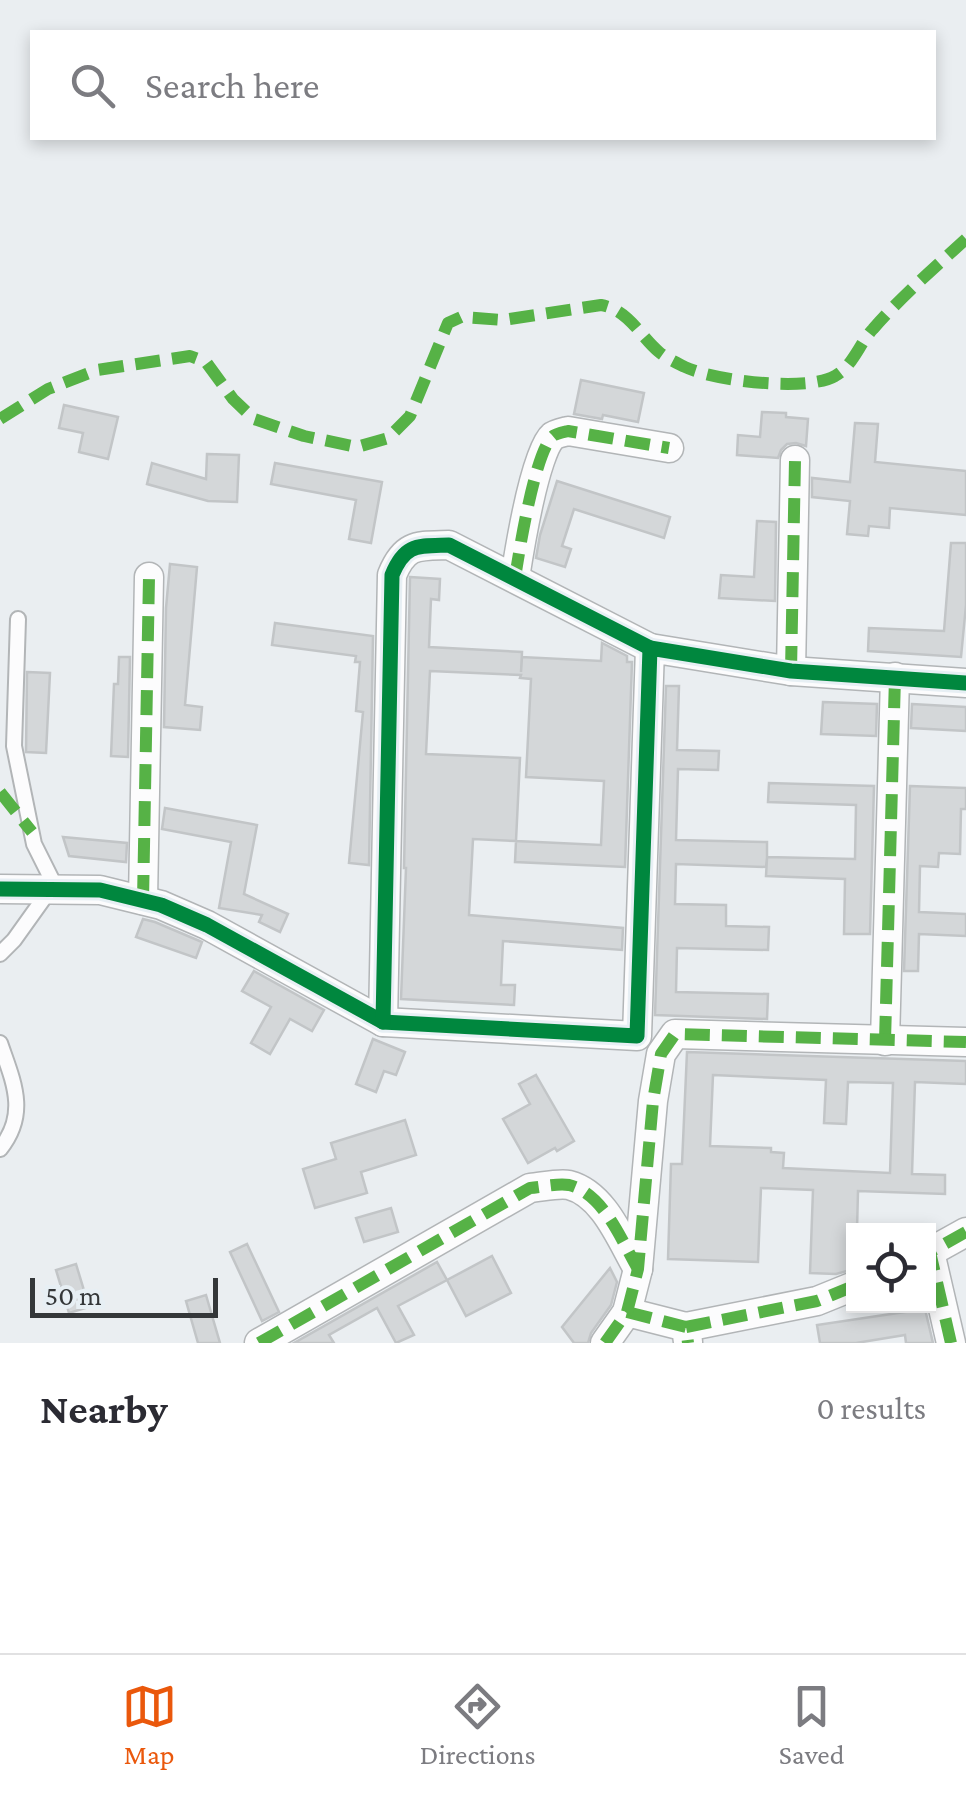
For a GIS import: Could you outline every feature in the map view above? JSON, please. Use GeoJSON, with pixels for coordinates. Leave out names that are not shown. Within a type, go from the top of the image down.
{"type":"FeatureCollection","features":[{"type":"Feature","properties":{"kind":"street"},"geometry":{"type":"LineString","coordinates":[[514,578],[527,506],[547,444],[554,435],[568,431],[669,448]]}},
{"type":"Feature","properties":{"kind":"street"},"geometry":{"type":"LineString","coordinates":[[791,670],[795,460]]}},
{"type":"Feature","properties":{"kind":"street"},"geometry":{"type":"LineString","coordinates":[[384,1022],[392,575],[400,557],[419,546],[449,544],[650,648],[791,670],[966,683]]}},
{"type":"Feature","properties":{"kind":"street"},"geometry":{"type":"LineString","coordinates":[[143,900],[150,577]]}},
{"type":"Feature","properties":{"kind":"street"},"geometry":{"type":"LineString","coordinates":[[636,1036],[650,648]]}},
{"type":"Feature","properties":{"kind":"street"},"geometry":{"type":"LineString","coordinates":[[885,1041],[895,677]]}},
{"type":"Feature","properties":{"kind":"street"},"geometry":{"type":"LineString","coordinates":[[0,890],[100,890],[161,905],[207,925],[384,1022],[636,1036],[966,1042]]}},
{"type":"Feature","properties":{"kind":"street"},"geometry":{"type":"LineString","coordinates":[[605,1343],[627,1312],[638,1268],[661,1054],[674,1034]]}},
{"type":"Feature","properties":{"kind":"street"},"geometry":{"type":"LineString","coordinates":[[259,1343],[530,1188],[567,1184],[589,1194],[610,1220],[638,1268]]}},
{"type":"Feature","properties":{"kind":"street"},"geometry":{"type":"LineString","coordinates":[[936,1248],[966,1232]]}},
{"type":"Feature","properties":{"kind":"street"},"geometry":{"type":"LineString","coordinates":[[936,1281],[951,1343]]}},
{"type":"Feature","properties":{"kind":"street"},"geometry":{"type":"LineString","coordinates":[[627,1312],[687,1335],[817,1302],[846,1289]]}},
{"type":"Feature","properties":{"kind":"lane"},"geometry":{"type":"LineString","coordinates":[[0,954],[49,891],[34,844],[14,746],[18,619]]}},
{"type":"Feature","properties":{"kind":"lane"},"geometry":{"type":"LineString","coordinates":[[0,1043],[18,1106],[11,1135],[0,1149]]}},
{"type":"Feature","properties":{"kind":"building"},"geometry":{"type":"Polygon","coordinates":[[[581,380],[644,393],[638,422],[574,414],[581,380]]]}},
{"type":"Feature","properties":{"kind":"building"},"geometry":{"type":"Polygon","coordinates":[[[64,405],[118,417],[108,459],[79,452],[83,433],[59,428],[64,405]]]}},
{"type":"Feature","properties":{"kind":"building"},"geometry":{"type":"Polygon","coordinates":[[[762,412],[808,419],[806,446],[787,444],[778,458],[737,455],[738,435],[760,437],[762,412]]]}},
{"type":"Feature","properties":{"kind":"building"},"geometry":{"type":"Polygon","coordinates":[[[855,423],[878,424],[875,462],[966,471],[966,515],[890,508],[889,528],[869,526],[868,536],[847,534],[850,501],[812,497],[812,478],[850,482],[855,423]]]}},
{"type":"Feature","properties":{"kind":"building"},"geometry":{"type":"Polygon","coordinates":[[[207,454],[239,455],[237,502],[208,501],[147,484],[152,463],[206,479],[207,454]]]}},
{"type":"Feature","properties":{"kind":"building"},"geometry":{"type":"Polygon","coordinates":[[[275,463],[382,482],[371,543],[349,539],[356,500],[271,484],[275,463]]]}},
{"type":"Feature","properties":{"kind":"building"},"geometry":{"type":"Polygon","coordinates":[[[557,481],[670,517],[664,538],[574,509],[562,546],[571,549],[565,567],[536,558],[557,481]]]}},
{"type":"Feature","properties":{"kind":"building"},"geometry":{"type":"Polygon","coordinates":[[[757,521],[776,522],[775,601],[719,598],[721,575],[754,577],[757,521]]]}},
{"type":"Feature","properties":{"kind":"building"},"geometry":{"type":"Polygon","coordinates":[[[951,543],[966,543],[961,657],[868,651],[869,628],[944,631],[951,543]]]}},
{"type":"Feature","properties":{"kind":"building"},"geometry":{"type":"Polygon","coordinates":[[[170,564],[197,567],[185,705],[202,707],[200,730],[164,727],[170,564]]]}},
{"type":"Feature","properties":{"kind":"building"},"geometry":{"type":"Polygon","coordinates":[[[410,577],[440,579],[439,600],[431,599],[429,647],[522,652],[521,672],[522,657],[601,661],[602,643],[627,656],[627,662],[632,662],[625,867],[515,862],[516,841],[473,839],[469,915],[623,928],[622,950],[503,941],[501,985],[515,985],[514,1005],[401,999],[410,577]],[[430,671],[426,754],[520,758],[516,841],[601,845],[604,781],[526,777],[531,679],[520,678],[521,675],[430,671]]]}},
{"type":"Feature","properties":{"kind":"building"},"geometry":{"type":"Polygon","coordinates":[[[275,623],[373,636],[369,865],[349,863],[363,712],[356,711],[360,662],[355,662],[356,656],[272,645],[275,623]]]}},
{"type":"Feature","properties":{"kind":"building"},"geometry":{"type":"Polygon","coordinates":[[[119,657],[130,657],[128,757],[111,756],[119,657]]]}},
{"type":"Feature","properties":{"kind":"building"},"geometry":{"type":"Polygon","coordinates":[[[27,672],[50,673],[46,753],[26,752],[27,672]]]}},
{"type":"Feature","properties":{"kind":"building"},"geometry":{"type":"Polygon","coordinates":[[[666,686],[679,686],[677,750],[719,751],[718,770],[678,769],[676,840],[767,842],[767,857],[855,859],[856,805],[768,802],[769,783],[874,786],[870,934],[844,934],[845,879],[766,876],[767,858],[766,867],[676,864],[675,904],[726,905],[726,926],[769,927],[768,950],[677,948],[676,992],[768,994],[767,1019],[655,1015],[666,686]]]}},
{"type":"Feature","properties":{"kind":"building"},"geometry":{"type":"Polygon","coordinates":[[[823,702],[877,704],[876,736],[821,734],[823,702]]]}},
{"type":"Feature","properties":{"kind":"building"},"geometry":{"type":"Polygon","coordinates":[[[912,704],[966,707],[966,731],[911,728],[912,704]]]}},
{"type":"Feature","properties":{"kind":"building"},"geometry":{"type":"Polygon","coordinates":[[[910,786],[966,788],[966,809],[961,809],[960,854],[939,853],[938,867],[920,866],[919,912],[966,914],[966,936],[919,934],[918,971],[904,971],[910,786]]]}},
{"type":"Feature","properties":{"kind":"building"},"geometry":{"type":"Polygon","coordinates":[[[165,808],[257,825],[244,894],[288,914],[280,932],[259,922],[262,915],[219,908],[231,842],[162,829],[165,808]]]}},
{"type":"Feature","properties":{"kind":"building"},"geometry":{"type":"Polygon","coordinates":[[[63,837],[127,843],[126,862],[69,856],[63,837]]]}},
{"type":"Feature","properties":{"kind":"building"},"geometry":{"type":"Polygon","coordinates":[[[143,919],[202,942],[196,958],[136,937],[143,919]]]}},
{"type":"Feature","properties":{"kind":"building"},"geometry":{"type":"Polygon","coordinates":[[[254,971],[324,1010],[312,1031],[290,1019],[270,1054],[251,1043],[271,1007],[242,991],[254,971]]]}},
{"type":"Feature","properties":{"kind":"building"},"geometry":{"type":"Polygon","coordinates":[[[373,1039],[405,1052],[396,1075],[384,1071],[376,1092],[356,1084],[373,1039]]]}},
{"type":"Feature","properties":{"kind":"building"},"geometry":{"type":"Polygon","coordinates":[[[687,1052],[966,1061],[966,1084],[915,1082],[912,1174],[945,1175],[945,1194],[858,1191],[857,1223],[846,1223],[846,1271],[810,1273],[813,1190],[761,1188],[758,1262],[668,1259],[671,1164],[682,1164],[687,1052]],[[713,1075],[710,1146],[771,1148],[771,1152],[784,1153],[783,1168],[890,1173],[893,1083],[848,1082],[846,1124],[824,1123],[826,1080],[713,1075]]]}},
{"type":"Feature","properties":{"kind":"building"},"geometry":{"type":"Polygon","coordinates":[[[536,1075],[574,1141],[528,1163],[503,1119],[530,1104],[519,1084],[536,1075]]]}},
{"type":"Feature","properties":{"kind":"building"},"geometry":{"type":"Polygon","coordinates":[[[405,1120],[416,1155],[361,1172],[367,1193],[315,1208],[303,1169],[336,1159],[331,1143],[405,1120]]]}},
{"type":"Feature","properties":{"kind":"building"},"geometry":{"type":"Polygon","coordinates":[[[391,1208],[398,1232],[364,1242],[356,1218],[391,1208]]]}},
{"type":"Feature","properties":{"kind":"building"},"geometry":{"type":"Polygon","coordinates":[[[247,1244],[279,1312],[262,1321],[230,1252],[247,1244]]]}},
{"type":"Feature","properties":{"kind":"building"},"geometry":{"type":"Polygon","coordinates":[[[492,1256],[511,1293],[466,1316],[447,1280],[492,1256]]]}},
{"type":"Feature","properties":{"kind":"building"},"geometry":{"type":"Polygon","coordinates":[[[437,1262],[447,1280],[398,1306],[414,1335],[396,1343],[377,1308],[329,1335],[334,1343],[294,1343],[437,1262]]]}},
{"type":"Feature","properties":{"kind":"building"},"geometry":{"type":"Polygon","coordinates":[[[76,1264],[89,1307],[69,1313],[56,1270],[76,1264]]]}},
{"type":"Feature","properties":{"kind":"building"},"geometry":{"type":"Polygon","coordinates":[[[610,1268],[617,1282],[611,1305],[588,1343],[574,1343],[562,1327],[610,1268]]]}},
{"type":"Feature","properties":{"kind":"building"},"geometry":{"type":"Polygon","coordinates":[[[206,1295],[220,1343],[198,1343],[186,1301],[206,1295]]]}},
{"type":"Feature","properties":{"kind":"building"},"geometry":{"type":"Polygon","coordinates":[[[898,1313],[926,1313],[933,1343],[906,1343],[905,1335],[856,1343],[820,1343],[817,1325],[898,1313]]]}},
{"type":"Feature","properties":{"kind":"marked path"},"geometry":{"type":"LineString","coordinates":[[0,419],[48,389],[97,370],[190,356],[206,362],[233,399],[254,419],[304,436],[357,447],[388,438],[410,416],[448,323],[461,317],[503,320],[601,305],[619,312],[662,354],[699,372],[761,383],[822,381],[847,367],[884,317],[966,239]]}},
{"type":"Feature","properties":{"kind":"marked path"},"geometry":{"type":"LineString","coordinates":[[515,578],[534,481],[553,436],[568,431],[669,448]]}},
{"type":"Feature","properties":{"kind":"marked path"},"geometry":{"type":"LineString","coordinates":[[791,671],[795,460]]}},
{"type":"Feature","properties":{"kind":"marked path"},"geometry":{"type":"LineString","coordinates":[[143,900],[149,577]]}},
{"type":"Feature","properties":{"kind":"marked path"},"geometry":{"type":"LineString","coordinates":[[885,1041],[895,677]]}},
{"type":"Feature","properties":{"kind":"marked path"},"geometry":{"type":"LineString","coordinates":[[0,792],[32,832]]}},
{"type":"Feature","properties":{"kind":"marked path"},"geometry":{"type":"LineString","coordinates":[[605,1343],[627,1312],[638,1269],[653,1101],[661,1054],[675,1034],[966,1042]]}},
{"type":"Feature","properties":{"kind":"marked path"},"geometry":{"type":"LineString","coordinates":[[259,1343],[530,1188],[569,1185],[592,1198],[610,1220],[638,1269]]}},
{"type":"Feature","properties":{"kind":"marked path"},"geometry":{"type":"LineString","coordinates":[[951,1343],[930,1252],[966,1232]]}},
{"type":"Feature","properties":{"kind":"marked path"},"geometry":{"type":"LineString","coordinates":[[686,1327],[817,1301],[846,1289]]}},
{"type":"Feature","properties":{"kind":"marked path"},"geometry":{"type":"LineString","coordinates":[[627,1312],[686,1327],[688,1343]]}},
{"type":"Feature","properties":{"kind":"cycle path"},"geometry":{"type":"LineString","coordinates":[[383,1022],[392,575],[402,557],[421,546],[449,545],[650,648]]}},
{"type":"Feature","properties":{"kind":"cycle path"},"geometry":{"type":"LineString","coordinates":[[0,889],[100,890],[161,905],[207,925],[383,1022],[637,1036],[650,648],[791,671],[966,683]]}}]}
